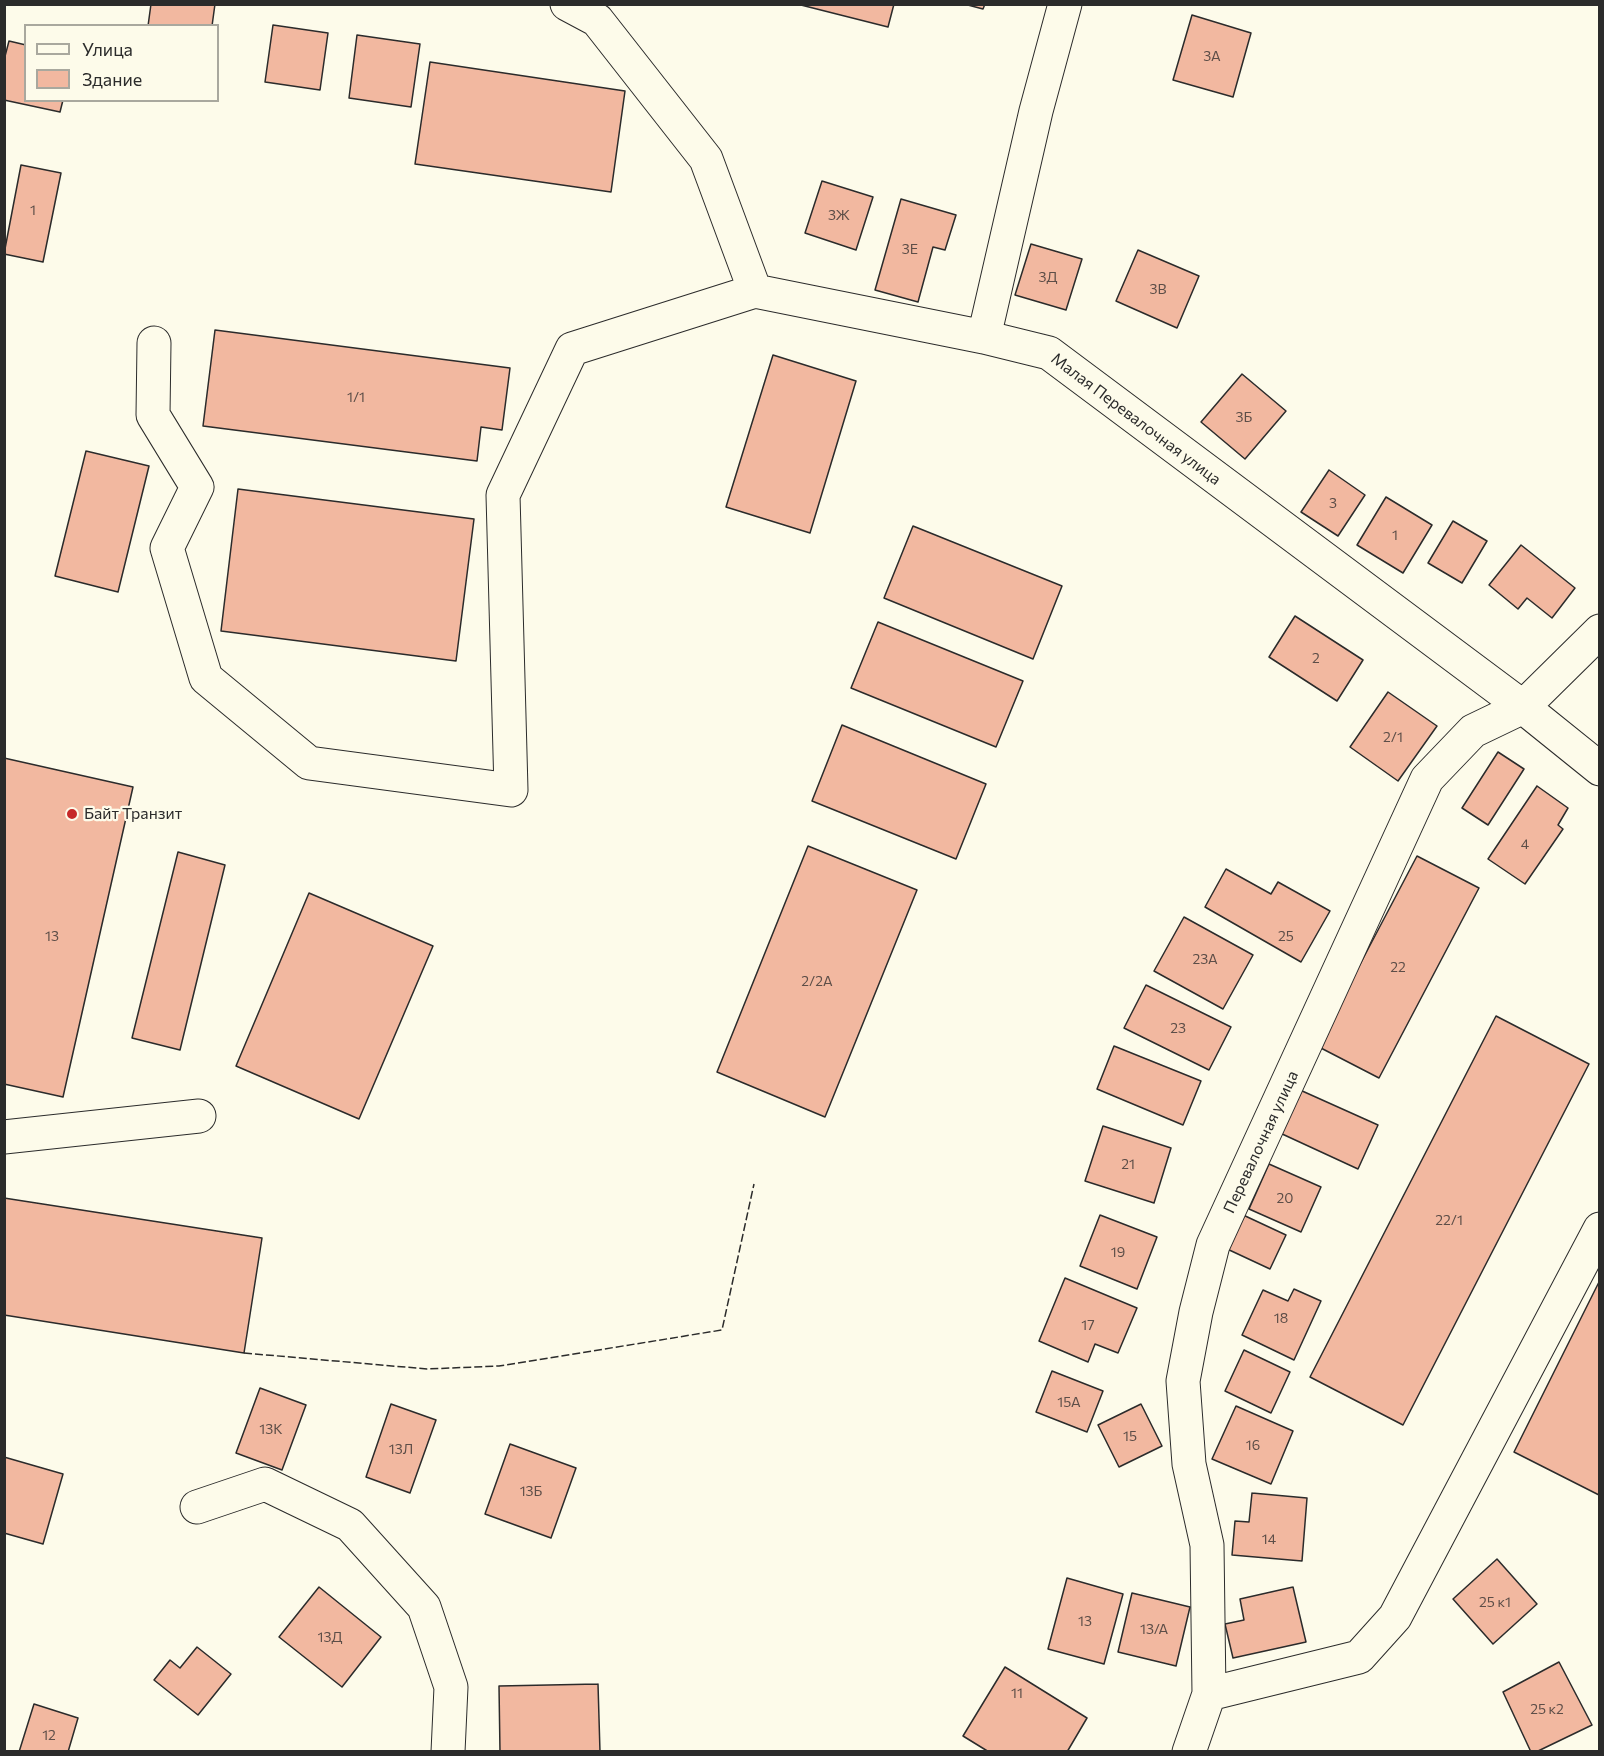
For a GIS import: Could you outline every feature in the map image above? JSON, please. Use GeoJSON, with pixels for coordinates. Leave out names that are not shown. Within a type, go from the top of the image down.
{"type":"FeatureCollection","features":[{"type":"Feature","properties":{"kind":"street"},"geometry":{"type":"LineString","coordinates":[[154,343],[153,415],[197,487],[167,548],[206,678],[309,763],[511,790],[503,495],[572,349],[755,291],[706,159],[598,12],[567,4]]}},
{"type":"Feature","properties":{"kind":"street"},"geometry":{"type":"LineString","coordinates":[[984,337],[1036,111],[1065,4]]}},
{"type":"Feature","properties":{"kind":"street","name":"Малая Перевалочная улица"},"geometry":{"type":"LineString","coordinates":[[755,291],[1049,352],[1523,707],[1599,769]]}},
{"type":"Feature","properties":{"kind":"street","name":"Перевалочная улица"},"geometry":{"type":"LineString","coordinates":[[1189,1752],[1209,1694],[1207,1545],[1189,1464],[1183,1381],[1196,1312],[1213,1245],[1427,779],[1473,731],[1523,707],[1599,631]]}},
{"type":"Feature","properties":{"kind":"street"},"geometry":{"type":"LineString","coordinates":[[4,1137],[199,1116]]}},
{"type":"Feature","properties":{"kind":"street"},"geometry":{"type":"LineString","coordinates":[[1209,1694],[1359,1657],[1395,1617],[1599,1229]]}},
{"type":"Feature","properties":{"kind":"street"},"geometry":{"type":"LineString","coordinates":[[197,1507],[265,1484],[350,1525],[424,1607],[451,1687],[448,1752]]}},
{"type":"Feature","properties":{"kind":"building"},"geometry":{"type":"Polygon","coordinates":[[[151,4],[215,4],[212,24],[148,24],[151,4]]]}},
{"type":"Feature","properties":{"kind":"building"},"geometry":{"type":"Polygon","coordinates":[[[797,4],[894,4],[888,27],[797,4]]]}},
{"type":"Feature","properties":{"kind":"building"},"geometry":{"type":"Polygon","coordinates":[[[964,4],[985,4],[983,9],[964,4]]]}},
{"type":"Feature","properties":{"kind":"building"},"geometry":{"type":"Polygon","coordinates":[[[1192,15],[1251,33],[1233,97],[1173,80],[1192,15]]]}},
{"type":"Feature","properties":{"kind":"building"},"geometry":{"type":"Polygon","coordinates":[[[273,25],[328,33],[320,90],[265,82],[273,25]]]}},
{"type":"Feature","properties":{"kind":"building"},"geometry":{"type":"Polygon","coordinates":[[[357,35],[420,44],[411,107],[349,98],[357,35]]]}},
{"type":"Feature","properties":{"kind":"building"},"geometry":{"type":"Polygon","coordinates":[[[9,41],[24,45],[24,102],[62,102],[60,112],[4,100],[4,60],[9,41]]]}},
{"type":"Feature","properties":{"kind":"building"},"geometry":{"type":"Polygon","coordinates":[[[430,62],[625,91],[611,192],[415,164],[430,62]]]}},
{"type":"Feature","properties":{"kind":"building"},"geometry":{"type":"Polygon","coordinates":[[[21,165],[61,173],[43,262],[4,254],[21,165]]]}},
{"type":"Feature","properties":{"kind":"building"},"geometry":{"type":"Polygon","coordinates":[[[822,181],[873,197],[856,250],[805,233],[822,181]]]}},
{"type":"Feature","properties":{"kind":"building"},"geometry":{"type":"Polygon","coordinates":[[[901,199],[956,215],[945,250],[933,247],[918,302],[875,290],[901,199]]]}},
{"type":"Feature","properties":{"kind":"building"},"geometry":{"type":"Polygon","coordinates":[[[1031,244],[1082,259],[1066,310],[1015,295],[1031,244]]]}},
{"type":"Feature","properties":{"kind":"building"},"geometry":{"type":"Polygon","coordinates":[[[1138,250],[1199,276],[1177,328],[1116,301],[1138,250]]]}},
{"type":"Feature","properties":{"kind":"building"},"geometry":{"type":"Polygon","coordinates":[[[215,330],[510,368],[502,430],[481,427],[477,461],[203,426],[215,330]]]}},
{"type":"Feature","properties":{"kind":"building"},"geometry":{"type":"Polygon","coordinates":[[[773,355],[856,381],[810,533],[726,507],[773,355]]]}},
{"type":"Feature","properties":{"kind":"building"},"geometry":{"type":"Polygon","coordinates":[[[1242,374],[1286,411],[1245,459],[1201,422],[1242,374]]]}},
{"type":"Feature","properties":{"kind":"building"},"geometry":{"type":"Polygon","coordinates":[[[86,451],[149,466],[118,592],[55,576],[86,451]]]}},
{"type":"Feature","properties":{"kind":"building"},"geometry":{"type":"Polygon","coordinates":[[[1329,470],[1365,495],[1338,536],[1301,512],[1329,470]]]}},
{"type":"Feature","properties":{"kind":"building"},"geometry":{"type":"Polygon","coordinates":[[[238,489],[474,519],[456,661],[221,631],[238,489]]]}},
{"type":"Feature","properties":{"kind":"building"},"geometry":{"type":"Polygon","coordinates":[[[1386,497],[1432,525],[1403,573],[1357,545],[1386,497]]]}},
{"type":"Feature","properties":{"kind":"building"},"geometry":{"type":"Polygon","coordinates":[[[1453,521],[1487,541],[1462,583],[1428,563],[1453,521]]]}},
{"type":"Feature","properties":{"kind":"building"},"geometry":{"type":"Polygon","coordinates":[[[913,526],[1062,586],[1033,659],[884,598],[913,526]]]}},
{"type":"Feature","properties":{"kind":"building"},"geometry":{"type":"Polygon","coordinates":[[[1521,545],[1575,588],[1552,618],[1527,598],[1518,609],[1489,585],[1521,545]]]}},
{"type":"Feature","properties":{"kind":"building"},"geometry":{"type":"Polygon","coordinates":[[[1295,616],[1363,660],[1337,701],[1269,657],[1295,616]]]}},
{"type":"Feature","properties":{"kind":"building"},"geometry":{"type":"Polygon","coordinates":[[[878,622],[1023,681],[996,747],[851,688],[878,622]]]}},
{"type":"Feature","properties":{"kind":"building"},"geometry":{"type":"Polygon","coordinates":[[[1388,692],[1437,726],[1398,781],[1350,747],[1388,692]]]}},
{"type":"Feature","properties":{"kind":"building"},"geometry":{"type":"Polygon","coordinates":[[[842,725],[986,784],[956,859],[812,801],[842,725]]]}},
{"type":"Feature","properties":{"kind":"building"},"geometry":{"type":"Polygon","coordinates":[[[1498,752],[1524,769],[1488,825],[1462,808],[1498,752]]]}},
{"type":"Feature","properties":{"kind":"building"},"geometry":{"type":"Polygon","coordinates":[[[4,758],[133,787],[63,1097],[4,1084],[4,758]]]}},
{"type":"Feature","properties":{"kind":"building"},"geometry":{"type":"Polygon","coordinates":[[[1537,786],[1568,808],[1558,825],[1563,829],[1525,884],[1488,859],[1537,786]]]}},
{"type":"Feature","properties":{"kind":"building"},"geometry":{"type":"Polygon","coordinates":[[[808,846],[917,890],[825,1117],[717,1072],[808,846]]]}},
{"type":"Feature","properties":{"kind":"building"},"geometry":{"type":"Polygon","coordinates":[[[178,852],[225,865],[180,1050],[132,1038],[178,852]]]}},
{"type":"Feature","properties":{"kind":"building"},"geometry":{"type":"Polygon","coordinates":[[[1417,856],[1479,888],[1379,1078],[1317,1046],[1417,856]]]}},
{"type":"Feature","properties":{"kind":"building"},"geometry":{"type":"Polygon","coordinates":[[[1226,869],[1271,894],[1278,882],[1330,911],[1301,962],[1205,907],[1226,869]]]}},
{"type":"Feature","properties":{"kind":"building"},"geometry":{"type":"Polygon","coordinates":[[[309,893],[433,946],[359,1119],[236,1066],[309,893]]]}},
{"type":"Feature","properties":{"kind":"building"},"geometry":{"type":"Polygon","coordinates":[[[1184,917],[1253,955],[1223,1009],[1154,971],[1184,917]]]}},
{"type":"Feature","properties":{"kind":"building"},"geometry":{"type":"Polygon","coordinates":[[[1146,985],[1231,1027],[1209,1070],[1124,1028],[1146,985]]]}},
{"type":"Feature","properties":{"kind":"building"},"geometry":{"type":"Polygon","coordinates":[[[1496,1016],[1589,1064],[1403,1425],[1310,1377],[1496,1016]]]}},
{"type":"Feature","properties":{"kind":"building"},"geometry":{"type":"Polygon","coordinates":[[[1114,1046],[1201,1081],[1183,1125],[1097,1089],[1114,1046]]]}},
{"type":"Feature","properties":{"kind":"building"},"geometry":{"type":"Polygon","coordinates":[[[1300,1090],[1378,1125],[1358,1169],[1280,1133],[1300,1090]]]}},
{"type":"Feature","properties":{"kind":"building"},"geometry":{"type":"Polygon","coordinates":[[[1103,1126],[1171,1148],[1154,1203],[1085,1181],[1103,1126]]]}},
{"type":"Feature","properties":{"kind":"building"},"geometry":{"type":"Polygon","coordinates":[[[1269,1164],[1321,1187],[1301,1232],[1249,1209],[1269,1164]]]}},
{"type":"Feature","properties":{"kind":"building"},"geometry":{"type":"Polygon","coordinates":[[[4,1198],[262,1238],[244,1353],[4,1315],[4,1198]]]}},
{"type":"Feature","properties":{"kind":"building"},"geometry":{"type":"Polygon","coordinates":[[[1241,1214],[1286,1235],[1270,1269],[1225,1248],[1241,1214]]]}},
{"type":"Feature","properties":{"kind":"building"},"geometry":{"type":"Polygon","coordinates":[[[1100,1215],[1157,1237],[1137,1289],[1080,1266],[1100,1215]]]}},
{"type":"Feature","properties":{"kind":"building"},"geometry":{"type":"Polygon","coordinates":[[[1065,1278],[1137,1308],[1118,1353],[1095,1344],[1088,1362],[1039,1341],[1065,1278]]]}},
{"type":"Feature","properties":{"kind":"building"},"geometry":{"type":"Polygon","coordinates":[[[1600,1280],[1600,1493],[1599,1495],[1514,1452],[1600,1280]]]}},
{"type":"Feature","properties":{"kind":"building"},"geometry":{"type":"Polygon","coordinates":[[[1294,1289],[1321,1301],[1294,1360],[1242,1335],[1263,1290],[1288,1301],[1294,1289]]]}},
{"type":"Feature","properties":{"kind":"building"},"geometry":{"type":"Polygon","coordinates":[[[1244,1350],[1290,1372],[1271,1413],[1225,1391],[1244,1350]]]}},
{"type":"Feature","properties":{"kind":"building"},"geometry":{"type":"Polygon","coordinates":[[[1052,1371],[1103,1391],[1087,1432],[1036,1412],[1052,1371]]]}},
{"type":"Feature","properties":{"kind":"building"},"geometry":{"type":"Polygon","coordinates":[[[260,1388],[306,1405],[282,1470],[236,1453],[260,1388]]]}},
{"type":"Feature","properties":{"kind":"building"},"geometry":{"type":"Polygon","coordinates":[[[391,1404],[436,1420],[410,1493],[366,1477],[391,1404]]]}},
{"type":"Feature","properties":{"kind":"building"},"geometry":{"type":"Polygon","coordinates":[[[1141,1404],[1162,1446],[1119,1467],[1098,1425],[1141,1404]]]}},
{"type":"Feature","properties":{"kind":"building"},"geometry":{"type":"Polygon","coordinates":[[[1236,1406],[1293,1431],[1271,1484],[1212,1459],[1236,1406]]]}},
{"type":"Feature","properties":{"kind":"building"},"geometry":{"type":"Polygon","coordinates":[[[510,1444],[576,1468],[551,1538],[485,1514],[510,1444]]]}},
{"type":"Feature","properties":{"kind":"building"},"geometry":{"type":"Polygon","coordinates":[[[4,1457],[63,1474],[43,1544],[4,1533],[4,1457]]]}},
{"type":"Feature","properties":{"kind":"building"},"geometry":{"type":"Polygon","coordinates":[[[1252,1493],[1307,1498],[1302,1561],[1232,1555],[1235,1521],[1249,1522],[1252,1493]]]}},
{"type":"Feature","properties":{"kind":"building"},"geometry":{"type":"Polygon","coordinates":[[[1497,1559],[1537,1604],[1493,1644],[1453,1599],[1497,1559]]]}},
{"type":"Feature","properties":{"kind":"building"},"geometry":{"type":"Polygon","coordinates":[[[1067,1578],[1123,1594],[1104,1664],[1048,1649],[1067,1578]]]}},
{"type":"Feature","properties":{"kind":"building"},"geometry":{"type":"Polygon","coordinates":[[[319,1587],[381,1637],[342,1687],[279,1637],[319,1587]]]}},
{"type":"Feature","properties":{"kind":"building"},"geometry":{"type":"Polygon","coordinates":[[[1293,1587],[1306,1642],[1233,1658],[1225,1624],[1244,1620],[1240,1599],[1293,1587]]]}},
{"type":"Feature","properties":{"kind":"building"},"geometry":{"type":"Polygon","coordinates":[[[1132,1593],[1190,1607],[1176,1666],[1118,1652],[1132,1593]]]}},
{"type":"Feature","properties":{"kind":"building"},"geometry":{"type":"Polygon","coordinates":[[[197,1647],[231,1674],[198,1715],[154,1680],[170,1660],[180,1668],[197,1647]]]}},
{"type":"Feature","properties":{"kind":"building"},"geometry":{"type":"Polygon","coordinates":[[[1559,1662],[1592,1725],[1536,1752],[1531,1752],[1503,1692],[1559,1662]]]}},
{"type":"Feature","properties":{"kind":"building"},"geometry":{"type":"Polygon","coordinates":[[[1005,1667],[1087,1718],[1067,1752],[989,1752],[963,1736],[1005,1667]]]}},
{"type":"Feature","properties":{"kind":"building"},"geometry":{"type":"Polygon","coordinates":[[[598,1684],[600,1752],[500,1752],[499,1686],[598,1684]]]}},
{"type":"Feature","properties":{"kind":"building"},"geometry":{"type":"Polygon","coordinates":[[[34,1704],[78,1718],[68,1752],[19,1752],[34,1704]]]}},
{"type":"Feature","properties":{"kind":"fence"},"geometry":{"type":"LineString","coordinates":[[244,1353],[427,1369],[499,1366],[722,1330],[754,1184]]}},
{"type":"Feature","properties":{"kind":"place","name":"Байт Транзит"},"geometry":{"type":"Point","coordinates":[72,814]}}]}
